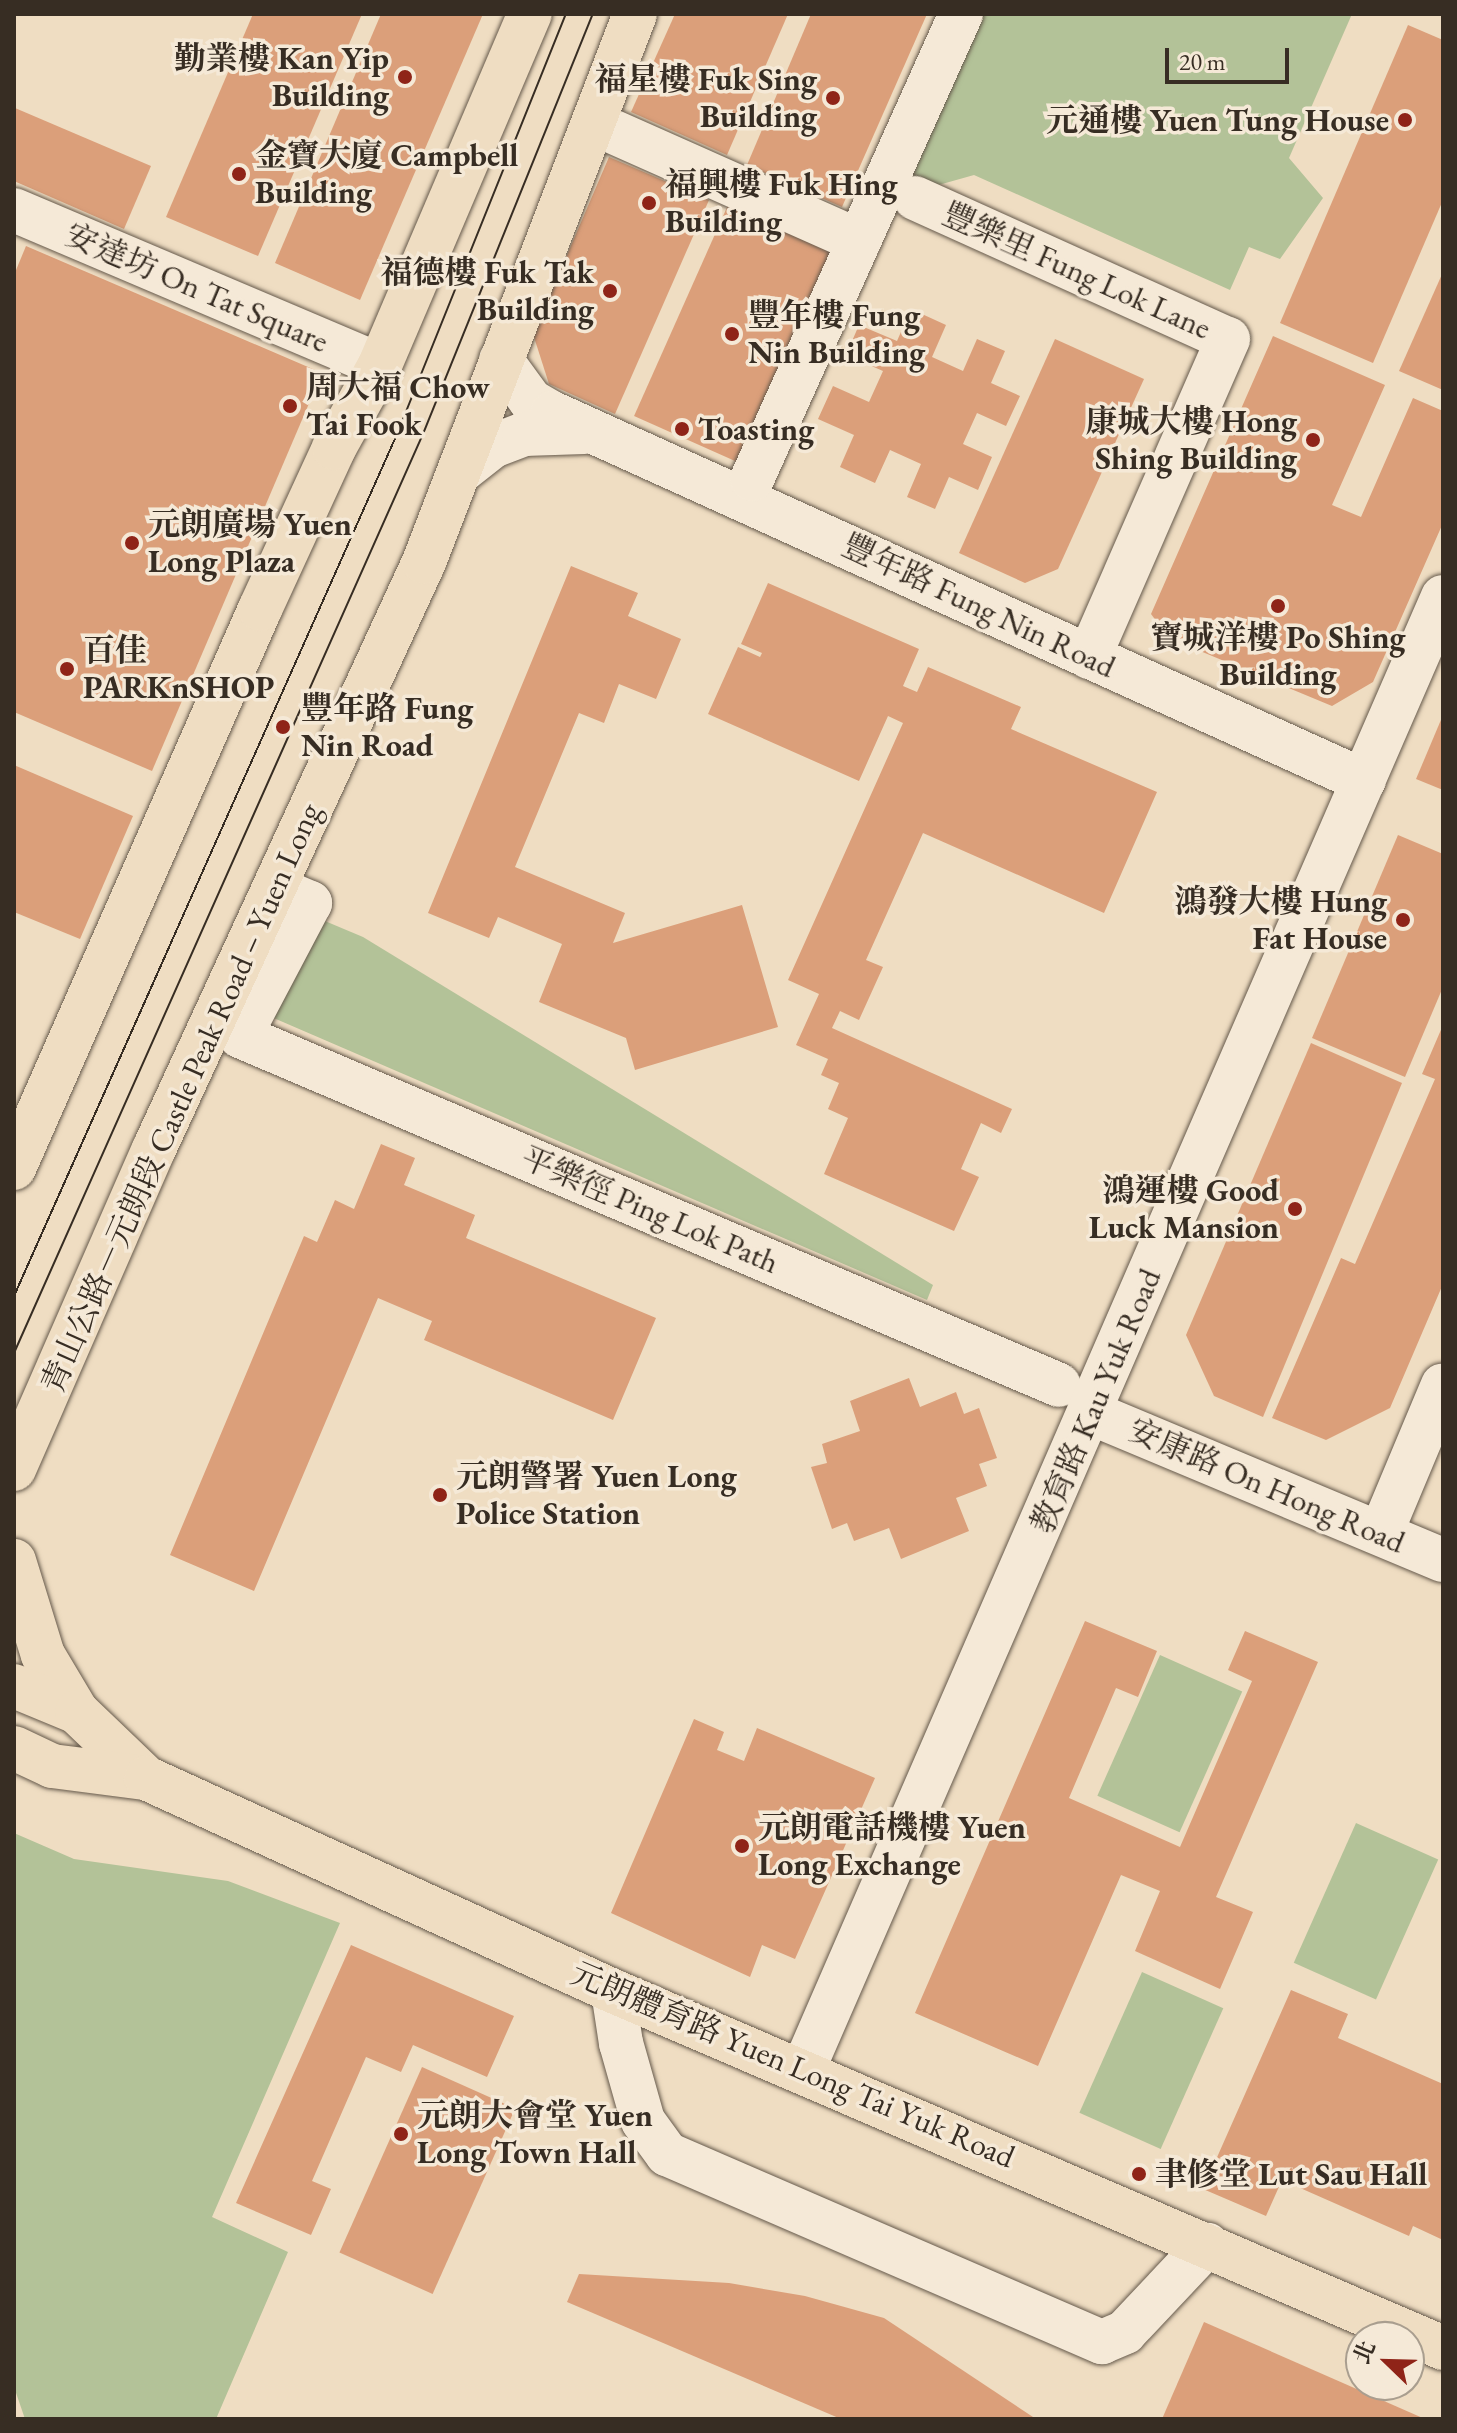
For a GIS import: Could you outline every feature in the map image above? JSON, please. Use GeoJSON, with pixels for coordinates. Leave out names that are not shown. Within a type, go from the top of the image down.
{"type":"FeatureCollection","features":[{"type":"Feature","properties":{"kind":"main road"},"geometry":{"type":"LineString","coordinates":[[14,1168],[260,609],[334,448],[380,365],[530,14]]}},
{"type":"Feature","properties":{"kind":"main road","name":"青山公路－元朗段 Castle Peak Road – Yuen Long"},"geometry":{"type":"LineString","coordinates":[[16,1472],[154,1149],[293,896],[460,472],[635,14]]}},
{"type":"Feature","properties":{"kind":"main road"},"geometry":{"type":"LineString","coordinates":[[14,1561],[43,1655],[77,1712]]}},
{"type":"Feature","properties":{"kind":"main road","name":"元朗體育路 Yuen Long Tai Yuk Road"},"geometry":{"type":"LineString","coordinates":[[14,1686],[77,1712],[146,1778]]}},
{"type":"Feature","properties":{"kind":"main road","name":"元朗體育路 Yuen Long Tai Yuk Road"},"geometry":{"type":"LineString","coordinates":[[27,1762],[146,1778],[613,1991],[803,2070],[1443,2348]]}},
{"type":"Feature","properties":{"kind":"street"},"geometry":{"type":"LineString","coordinates":[[752,479],[961,14]]}},
{"type":"Feature","properties":{"kind":"street"},"geometry":{"type":"LineString","coordinates":[[614,132],[859,241]]}},
{"type":"Feature","properties":{"kind":"street","name":"豐樂里 Fung Lok Lane"},"geometry":{"type":"LineString","coordinates":[[915,198],[1228,339],[1089,657]]}},
{"type":"Feature","properties":{"kind":"street","name":"安達坊 On Tat Square"},"geometry":{"type":"LineString","coordinates":[[14,210],[380,365]]}},
{"type":"Feature","properties":{"kind":"street","name":"豐年路 Fung Nin Road"},"geometry":{"type":"LineString","coordinates":[[501,360],[531,401],[594,433],[1364,781]]}},
{"type":"Feature","properties":{"kind":"street","name":"豐年路 Fung Nin Road"},"geometry":{"type":"LineString","coordinates":[[460,472],[493,446],[524,434],[594,433]]}},
{"type":"Feature","properties":{"kind":"street","name":"教育路 Kau Yuk Road"},"geometry":{"type":"LineString","coordinates":[[803,2070],[1075,1399],[1364,781],[1443,597]]}},
{"type":"Feature","properties":{"kind":"street","name":"青山公路－元朗段 Castle Peak Road – Yuen Long"},"geometry":{"type":"LineString","coordinates":[[240,1036],[293,896]]}},
{"type":"Feature","properties":{"kind":"street","name":"平樂徑 Ping Lok Path"},"geometry":{"type":"LineString","coordinates":[[240,1036],[1075,1399]]}},
{"type":"Feature","properties":{"kind":"street"},"geometry":{"type":"LineString","coordinates":[[1381,1533],[1443,1385]]}},
{"type":"Feature","properties":{"kind":"street","name":"安康路 On Hong Road"},"geometry":{"type":"LineString","coordinates":[[1075,1399],[1443,1560]]}},
{"type":"Feature","properties":{"kind":"street"},"geometry":{"type":"LineString","coordinates":[[613,1991],[621,2043],[643,2121],[667,2154],[1102,2342],[1125,2332],[1207,2245]]}},
{"type":"Feature","properties":{"kind":"green space"},"geometry":{"type":"Polygon","coordinates":[[[947,14],[1352,14],[1289,158],[1323,198],[1280,259],[1249,247],[1230,290],[974,175],[910,193],[876,165],[947,14]]]}},
{"type":"Feature","properties":{"kind":"green space"},"geometry":{"type":"Polygon","coordinates":[[[313,916],[363,937],[933,1285],[927,1300],[269,1016],[313,916]]]}},
{"type":"Feature","properties":{"kind":"green space"},"geometry":{"type":"Polygon","coordinates":[[[1160,1655],[1242,1692],[1180,1832],[1097,1796],[1160,1655]]]}},
{"type":"Feature","properties":{"kind":"green space"},"geometry":{"type":"Polygon","coordinates":[[[1356,1823],[1438,1860],[1376,1999],[1294,1963],[1356,1823]]]}},
{"type":"Feature","properties":{"kind":"green space"},"geometry":{"type":"Polygon","coordinates":[[[14,1833],[74,1859],[228,1881],[340,1923],[212,2217],[288,2252],[216,2419],[25,2419],[14,2387],[14,1833]]]}},
{"type":"Feature","properties":{"kind":"green space"},"geometry":{"type":"Polygon","coordinates":[[[1142,1972],[1223,2008],[1161,2149],[1079,2113],[1142,1972]]]}},
{"type":"Feature","properties":{"kind":"building","name":"金寶大廈 Campbell Building"},"geometry":{"type":"Polygon","coordinates":[[[253,14],[362,14],[258,256],[166,217],[253,14]]]}},
{"type":"Feature","properties":{"kind":"building"},"geometry":{"type":"Polygon","coordinates":[[[381,14],[483,14],[360,300],[275,263],[381,14]]]}},
{"type":"Feature","properties":{"kind":"building"},"geometry":{"type":"Polygon","coordinates":[[[675,14],[788,14],[727,155],[631,112],[675,14]]]}},
{"type":"Feature","properties":{"kind":"building","name":"福星樓 Fuk Sing Building"},"geometry":{"type":"Polygon","coordinates":[[[811,14],[927,14],[842,207],[747,165],[811,14]]]}},
{"type":"Feature","properties":{"kind":"building","name":"元通樓 Yuen Tung House"},"geometry":{"type":"Polygon","coordinates":[[[1408,25],[1443,40],[1443,200],[1373,363],[1280,323],[1408,25]]]}},
{"type":"Feature","properties":{"kind":"building"},"geometry":{"type":"Polygon","coordinates":[[[15,108],[151,166],[124,229],[14,181],[15,108]]]}},
{"type":"Feature","properties":{"kind":"building","name":"福德樓 Fuk Tak Building"},"geometry":{"type":"Polygon","coordinates":[[[609,157],[709,200],[615,414],[549,384],[533,334],[609,157]]]}},
{"type":"Feature","properties":{"kind":"building","name":"豐年樓 Fung Nin Building"},"geometry":{"type":"Polygon","coordinates":[[[728,205],[831,251],[737,462],[634,416],[728,205]]]}},
{"type":"Feature","properties":{"kind":"building","name":"元朗廣場 Yuen Long Plaza"},"geometry":{"type":"Polygon","coordinates":[[[26,246],[322,373],[152,771],[14,712],[14,275],[26,246]]]}},
{"type":"Feature","properties":{"kind":"building"},"geometry":{"type":"Polygon","coordinates":[[[1443,272],[1443,390],[1399,371],[1443,272]]]}},
{"type":"Feature","properties":{"kind":"building"},"geometry":{"type":"Polygon","coordinates":[[[911,309],[946,325],[932,357],[963,371],[977,339],[1005,351],[991,383],[1020,396],[1006,426],[977,413],[963,444],[992,457],[978,490],[949,477],[935,509],[907,497],[921,464],[890,450],[875,483],[840,467],[854,435],[818,419],[833,386],[869,402],[883,371],[846,355],[859,325],[897,341],[911,309]]]}},
{"type":"Feature","properties":{"kind":"building"},"geometry":{"type":"Polygon","coordinates":[[[1273,336],[1385,385],[1332,505],[1361,517],[1413,398],[1443,411],[1443,523],[1373,682],[1332,706],[1169,638],[1151,614],[1273,336]]]}},
{"type":"Feature","properties":{"kind":"building"},"geometry":{"type":"Polygon","coordinates":[[[1055,339],[1144,379],[1058,569],[1025,583],[959,553],[1055,339]]]}},
{"type":"Feature","properties":{"kind":"building"},"geometry":{"type":"Polygon","coordinates":[[[571,566],[638,593],[628,616],[681,639],[656,699],[619,684],[604,723],[579,713],[515,867],[625,913],[613,943],[742,905],[778,1027],[635,1070],[626,1038],[539,1002],[562,944],[498,917],[489,938],[428,913],[571,566]]]}},
{"type":"Feature","properties":{"kind":"building"},"geometry":{"type":"Polygon","coordinates":[[[768,583],[919,649],[903,686],[917,692],[928,667],[1021,707],[1011,729],[1157,792],[1104,913],[923,833],[866,960],[883,967],[859,1020],[840,1011],[832,1028],[1012,1109],[1001,1133],[981,1123],[961,1169],[979,1177],[954,1231],[824,1174],[848,1118],[828,1109],[839,1083],[821,1075],[828,1059],[796,1045],[819,994],[788,980],[903,723],[888,716],[859,781],[708,714],[738,647],[760,657],[762,653],[741,644],[768,583]]]}},
{"type":"Feature","properties":{"kind":"building"},"geometry":{"type":"Polygon","coordinates":[[[1443,715],[1443,790],[1416,779],[1443,715]]]}},
{"type":"Feature","properties":{"kind":"building"},"geometry":{"type":"Polygon","coordinates":[[[14,765],[133,816],[80,939],[14,912],[14,765]]]}},
{"type":"Feature","properties":{"kind":"building","name":"鴻發大樓 Hung Fat House"},"geometry":{"type":"Polygon","coordinates":[[[1398,835],[1443,854],[1443,987],[1405,1077],[1312,1038],[1398,835]]]}},
{"type":"Feature","properties":{"kind":"building"},"geometry":{"type":"Polygon","coordinates":[[[1443,1025],[1443,1284],[1390,1408],[1326,1440],[1272,1418],[1341,1258],[1355,1264],[1435,1079],[1422,1074],[1443,1025]]]}},
{"type":"Feature","properties":{"kind":"building","name":"鴻運樓 Good Luck Mansion"},"geometry":{"type":"Polygon","coordinates":[[[1311,1043],[1402,1083],[1263,1417],[1214,1396],[1186,1335],[1311,1043]]]}},
{"type":"Feature","properties":{"kind":"building"},"geometry":{"type":"Polygon","coordinates":[[[381,1144],[415,1158],[404,1185],[475,1215],[466,1238],[656,1318],[613,1420],[424,1340],[432,1321],[378,1298],[254,1591],[170,1555],[304,1236],[317,1242],[335,1200],[354,1209],[381,1144]]]}},
{"type":"Feature","properties":{"kind":"building"},"geometry":{"type":"Polygon","coordinates":[[[909,1378],[920,1407],[956,1392],[964,1414],[979,1408],[997,1458],[979,1464],[987,1486],[956,1498],[969,1531],[901,1559],[889,1528],[854,1541],[847,1523],[832,1529],[811,1467],[827,1463],[822,1444],[860,1431],[850,1401],[909,1378]]]}},
{"type":"Feature","properties":{"kind":"building"},"geometry":{"type":"Polygon","coordinates":[[[1085,1621],[1157,1651],[1138,1697],[1116,1688],[1069,1798],[1180,1847],[1252,1681],[1228,1670],[1245,1631],[1318,1662],[1216,1897],[1253,1912],[1220,1989],[1135,1951],[1160,1891],[1121,1875],[1038,2066],[915,2013],[1085,1621]]]}},
{"type":"Feature","properties":{"kind":"building","name":"元朗電話機樓 Yuen Long Exchange"},"geometry":{"type":"Polygon","coordinates":[[[694,1719],[724,1732],[717,1750],[744,1761],[757,1728],[875,1778],[795,1959],[762,1945],[750,1977],[611,1913],[694,1719]]]}},
{"type":"Feature","properties":{"kind":"building"},"geometry":{"type":"Polygon","coordinates":[[[351,1945],[514,2016],[487,2077],[413,2045],[401,2072],[366,2057],[312,2181],[331,2189],[311,2235],[236,2203],[351,1945]]]}},
{"type":"Feature","properties":{"kind":"building"},"geometry":{"type":"Polygon","coordinates":[[[1291,1990],[1348,2014],[1338,2038],[1443,2084],[1443,2240],[1413,2226],[1409,2236],[1282,2180],[1266,2216],[1203,2189],[1291,1990]]]}},
{"type":"Feature","properties":{"kind":"building"},"geometry":{"type":"Polygon","coordinates":[[[422,2067],[515,2108],[433,2294],[339,2252],[422,2067]]]}},
{"type":"Feature","properties":{"kind":"building"},"geometry":{"type":"Polygon","coordinates":[[[579,2274],[729,2283],[805,2296],[884,2318],[1036,2419],[841,2419],[567,2302],[579,2274]]]}},
{"type":"Feature","properties":{"kind":"building"},"geometry":{"type":"Polygon","coordinates":[[[1204,2322],[1345,2384],[1345,2401],[1384,2401],[1425,2419],[1162,2419],[1204,2322]]]}},
{"type":"Feature","properties":{"kind":"tram line"},"geometry":{"type":"LineString","coordinates":[[14,1296],[397,434],[566,14]]}},
{"type":"Feature","properties":{"kind":"tram line"},"geometry":{"type":"LineString","coordinates":[[14,1353],[423,434],[593,14]]}},
{"type":"Feature","properties":{"kind":"place","name":"勤業樓 Kan Yip Building"},"geometry":{"type":"Point","coordinates":[405,77]}},
{"type":"Feature","properties":{"kind":"place","name":"福星樓 Fuk Sing Building"},"geometry":{"type":"Point","coordinates":[833,98]}},
{"type":"Feature","properties":{"kind":"place","name":"元通樓 Yuen Tung House"},"geometry":{"type":"Point","coordinates":[1405,120]}},
{"type":"Feature","properties":{"kind":"place","name":"金寶大廈 Campbell Building"},"geometry":{"type":"Point","coordinates":[239,174]}},
{"type":"Feature","properties":{"kind":"place","name":"福興樓 Fuk Hing Building"},"geometry":{"type":"Point","coordinates":[649,203]}},
{"type":"Feature","properties":{"kind":"place","name":"福德樓 Fuk Tak Building"},"geometry":{"type":"Point","coordinates":[610,291]}},
{"type":"Feature","properties":{"kind":"place","name":"豐年樓 Fung Nin Building"},"geometry":{"type":"Point","coordinates":[732,334]}},
{"type":"Feature","properties":{"kind":"place","name":"周大福 Chow Tai Fook"},"geometry":{"type":"Point","coordinates":[290,406]}},
{"type":"Feature","properties":{"kind":"place","name":"Toasting"},"geometry":{"type":"Point","coordinates":[682,429]}},
{"type":"Feature","properties":{"kind":"place","name":"康城大樓 Hong Shing Building"},"geometry":{"type":"Point","coordinates":[1313,440]}},
{"type":"Feature","properties":{"kind":"place","name":"元朗廣場 Yuen Long Plaza"},"geometry":{"type":"Point","coordinates":[132,543]}},
{"type":"Feature","properties":{"kind":"place","name":"寶城洋樓 Po Shing Building"},"geometry":{"type":"Point","coordinates":[1278,606]}},
{"type":"Feature","properties":{"kind":"place","name":"百佳 PARKnSHOP"},"geometry":{"type":"Point","coordinates":[67,669]}},
{"type":"Feature","properties":{"kind":"place","name":"豐年路 Fung Nin Road"},"geometry":{"type":"Point","coordinates":[283,727]}},
{"type":"Feature","properties":{"kind":"place","name":"鴻發大樓 Hung Fat House"},"geometry":{"type":"Point","coordinates":[1403,920]}},
{"type":"Feature","properties":{"kind":"place","name":"鴻運樓 Good Luck Mansion"},"geometry":{"type":"Point","coordinates":[1295,1209]}},
{"type":"Feature","properties":{"kind":"place","name":"元朗警署 Yuen Long Police Station"},"geometry":{"type":"Point","coordinates":[440,1495]}},
{"type":"Feature","properties":{"kind":"place","name":"元朗電話機樓 Yuen Long Exchange"},"geometry":{"type":"Point","coordinates":[742,1846]}},
{"type":"Feature","properties":{"kind":"place","name":"元朗大會堂 Yuen Long Town Hall"},"geometry":{"type":"Point","coordinates":[401,2134]}},
{"type":"Feature","properties":{"kind":"place","name":"聿修堂 Lut Sau Hall"},"geometry":{"type":"Point","coordinates":[1139,2174]}}]}
